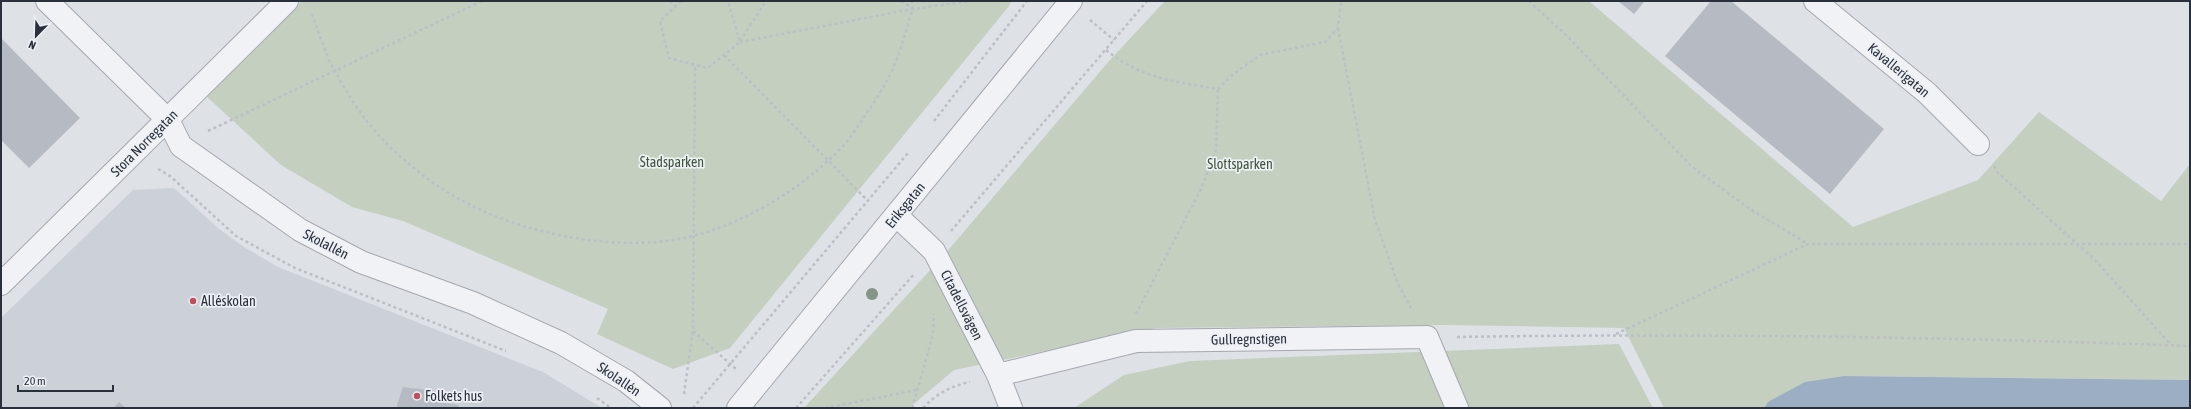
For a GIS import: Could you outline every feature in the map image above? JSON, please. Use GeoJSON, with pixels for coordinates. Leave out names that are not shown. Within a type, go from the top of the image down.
{"type":"FeatureCollection","features":[{"type":"Feature","properties":{"kind":"street","name":"Skolallén"},"geometry":{"type":"LineString","coordinates":[[47,1],[168,120],[181,146],[300,230],[362,262],[473,303],[561,343],[626,381],[660,408]]}},
{"type":"Feature","properties":{"kind":"street","name":"Stora Norregatan"},"geometry":{"type":"LineString","coordinates":[[1,284],[287,1]]}},
{"type":"Feature","properties":{"kind":"street","name":"Eriksgatan"},"geometry":{"type":"LineString","coordinates":[[738,408],[1071,1]]}},
{"type":"Feature","properties":{"kind":"street","name":"Kavallerigatan"},"geometry":{"type":"LineString","coordinates":[[1815,1],[1928,93],[1978,144]]}},
{"type":"Feature","properties":{"kind":"street","name":"Citadellsvägen"},"geometry":{"type":"LineString","coordinates":[[896,215],[934,251],[998,375],[1011,408]]}},
{"type":"Feature","properties":{"kind":"street","name":"Gullregnstigen"},"geometry":{"type":"LineString","coordinates":[[998,375],[1136,341],[1427,337]]}},
{"type":"Feature","properties":{"kind":"street"},"geometry":{"type":"LineString","coordinates":[[1427,337],[1457,408]]}},
{"type":"Feature","properties":{"kind":"path"},"geometry":{"type":"LineString","coordinates":[[181,146],[224,122],[482,1]]}},
{"type":"Feature","properties":{"kind":"path"},"geometry":{"type":"LineString","coordinates":[[670,1],[676,6]]}},
{"type":"Feature","properties":{"kind":"path"},"geometry":{"type":"LineString","coordinates":[[681,1],[660,21],[669,58],[708,68],[740,42],[766,1]]}},
{"type":"Feature","properties":{"kind":"path"},"geometry":{"type":"LineString","coordinates":[[728,1],[740,42]]}},
{"type":"Feature","properties":{"kind":"path"},"geometry":{"type":"LineString","coordinates":[[901,1],[913,9]]}},
{"type":"Feature","properties":{"kind":"path"},"geometry":{"type":"LineString","coordinates":[[312,13],[334,71],[361,113],[389,146],[424,176],[459,200],[501,218],[542,231],[584,239],[624,242],[662,240],[693,236],[735,221],[778,199],[828,160],[847,142],[874,103],[892,71],[913,9],[912,1]]}},
{"type":"Feature","properties":{"kind":"path"},"geometry":{"type":"LineString","coordinates":[[740,42],[913,9],[970,1]]}},
{"type":"Feature","properties":{"kind":"path"},"geometry":{"type":"LineString","coordinates":[[932,124],[1026,1]]}},
{"type":"Feature","properties":{"kind":"path"},"geometry":{"type":"LineString","coordinates":[[796,408],[934,251],[1148,1]]}},
{"type":"Feature","properties":{"kind":"path"},"geometry":{"type":"LineString","coordinates":[[1341,1],[1338,28],[1375,220],[1398,284],[1427,337],[1614,335],[2084,341],[2190,346]]}},
{"type":"Feature","properties":{"kind":"path"},"geometry":{"type":"LineString","coordinates":[[1528,1],[1566,35],[1692,167],[1750,209],[1808,244]]}},
{"type":"Feature","properties":{"kind":"path"},"geometry":{"type":"LineString","coordinates":[[1136,341],[1136,313],[1201,189],[1216,150],[1218,89],[1232,75],[1260,55],[1325,42],[1338,28]]}},
{"type":"Feature","properties":{"kind":"path"},"geometry":{"type":"LineString","coordinates":[[1106,50],[1138,71],[1166,80],[1218,89]]}},
{"type":"Feature","properties":{"kind":"path"},"geometry":{"type":"LineString","coordinates":[[724,55],[868,201]]}},
{"type":"Feature","properties":{"kind":"path"},"geometry":{"type":"LineString","coordinates":[[683,400],[693,330],[695,65]]}},
{"type":"Feature","properties":{"kind":"path"},"geometry":{"type":"LineString","coordinates":[[1978,144],[1998,173],[2095,260],[2170,345]]}},
{"type":"Feature","properties":{"kind":"path"},"geometry":{"type":"LineString","coordinates":[[694,408],[912,148]]}},
{"type":"Feature","properties":{"kind":"path"},"geometry":{"type":"LineString","coordinates":[[1614,335],[1808,244],[2190,244]]}},
{"type":"Feature","properties":{"kind":"path"},"geometry":{"type":"LineString","coordinates":[[912,408],[933,335],[934,312]]}},
{"type":"Feature","properties":{"kind":"path"},"geometry":{"type":"LineString","coordinates":[[693,330],[731,365]]}},
{"type":"Feature","properties":{"kind":"path"},"geometry":{"type":"LineString","coordinates":[[923,408],[934,396],[957,385],[998,375]]}},
{"type":"Feature","properties":{"kind":"path"},"geometry":{"type":"LineString","coordinates":[[825,408],[918,390]]}},
{"type":"Feature","properties":{"kind":"shaded area","name":"Alléskolan"},"geometry":{"type":"Polygon","coordinates":[[[174,188],[219,229],[244,247],[278,267],[543,372],[602,408],[1,408],[1,318],[133,190],[174,188]]]}},
{"type":"Feature","properties":{"kind":"green space","name":"Stadsparken"},"geometry":{"type":"Polygon","coordinates":[[[302,1],[1011,1],[1009,6],[730,348],[673,369],[597,334],[608,309],[403,221],[352,207],[281,165],[205,95],[302,1]]]}},
{"type":"Feature","properties":{"kind":"green space","name":"Slottsparken"},"geometry":{"type":"Polygon","coordinates":[[[1165,1],[1589,1],[1853,227],[1978,180],[2039,112],[2161,201],[2190,164],[2190,380],[1845,376],[1768,402],[1764,408],[1664,408],[1624,328],[1444,325],[1157,328],[954,370],[909,408],[804,408],[944,255],[1109,61],[1165,1]]]}},
{"type":"Feature","properties":{"kind":"green space"},"geometry":{"type":"Polygon","coordinates":[[[1619,344],[1653,408],[1074,408],[1124,375],[1190,361],[1619,344]]]}},
{"type":"Feature","properties":{"kind":"water"},"geometry":{"type":"Polygon","coordinates":[[[1845,376],[2190,380],[2190,408],[1764,408],[1768,402],[1805,382],[1845,376]]]}},
{"type":"Feature","properties":{"kind":"building"},"geometry":{"type":"Polygon","coordinates":[[[1618,1],[1645,1],[1634,14],[1618,1]]]}},
{"type":"Feature","properties":{"kind":"building"},"geometry":{"type":"Polygon","coordinates":[[[1711,1],[1731,1],[1884,129],[1830,194],[1665,56],[1711,1]]]}},
{"type":"Feature","properties":{"kind":"building"},"geometry":{"type":"Polygon","coordinates":[[[1,38],[80,118],[29,168],[1,140],[1,38]]]}},
{"type":"Feature","properties":{"kind":"building","name":"Folkets hus"},"geometry":{"type":"Polygon","coordinates":[[[403,387],[435,391],[433,401],[458,405],[460,408],[396,408],[403,387]]]}},
{"type":"Feature","properties":{"kind":"building"},"geometry":{"type":"Polygon","coordinates":[[[119,402],[126,408],[113,408],[119,402]]]}},
{"type":"Feature","properties":{"kind":"place","name":"Alléskolan"},"geometry":{"type":"Point","coordinates":[193,301]}},
{"type":"Feature","properties":{"kind":"place","name":"Folkets hus"},"geometry":{"type":"Point","coordinates":[417,396]}}]}
